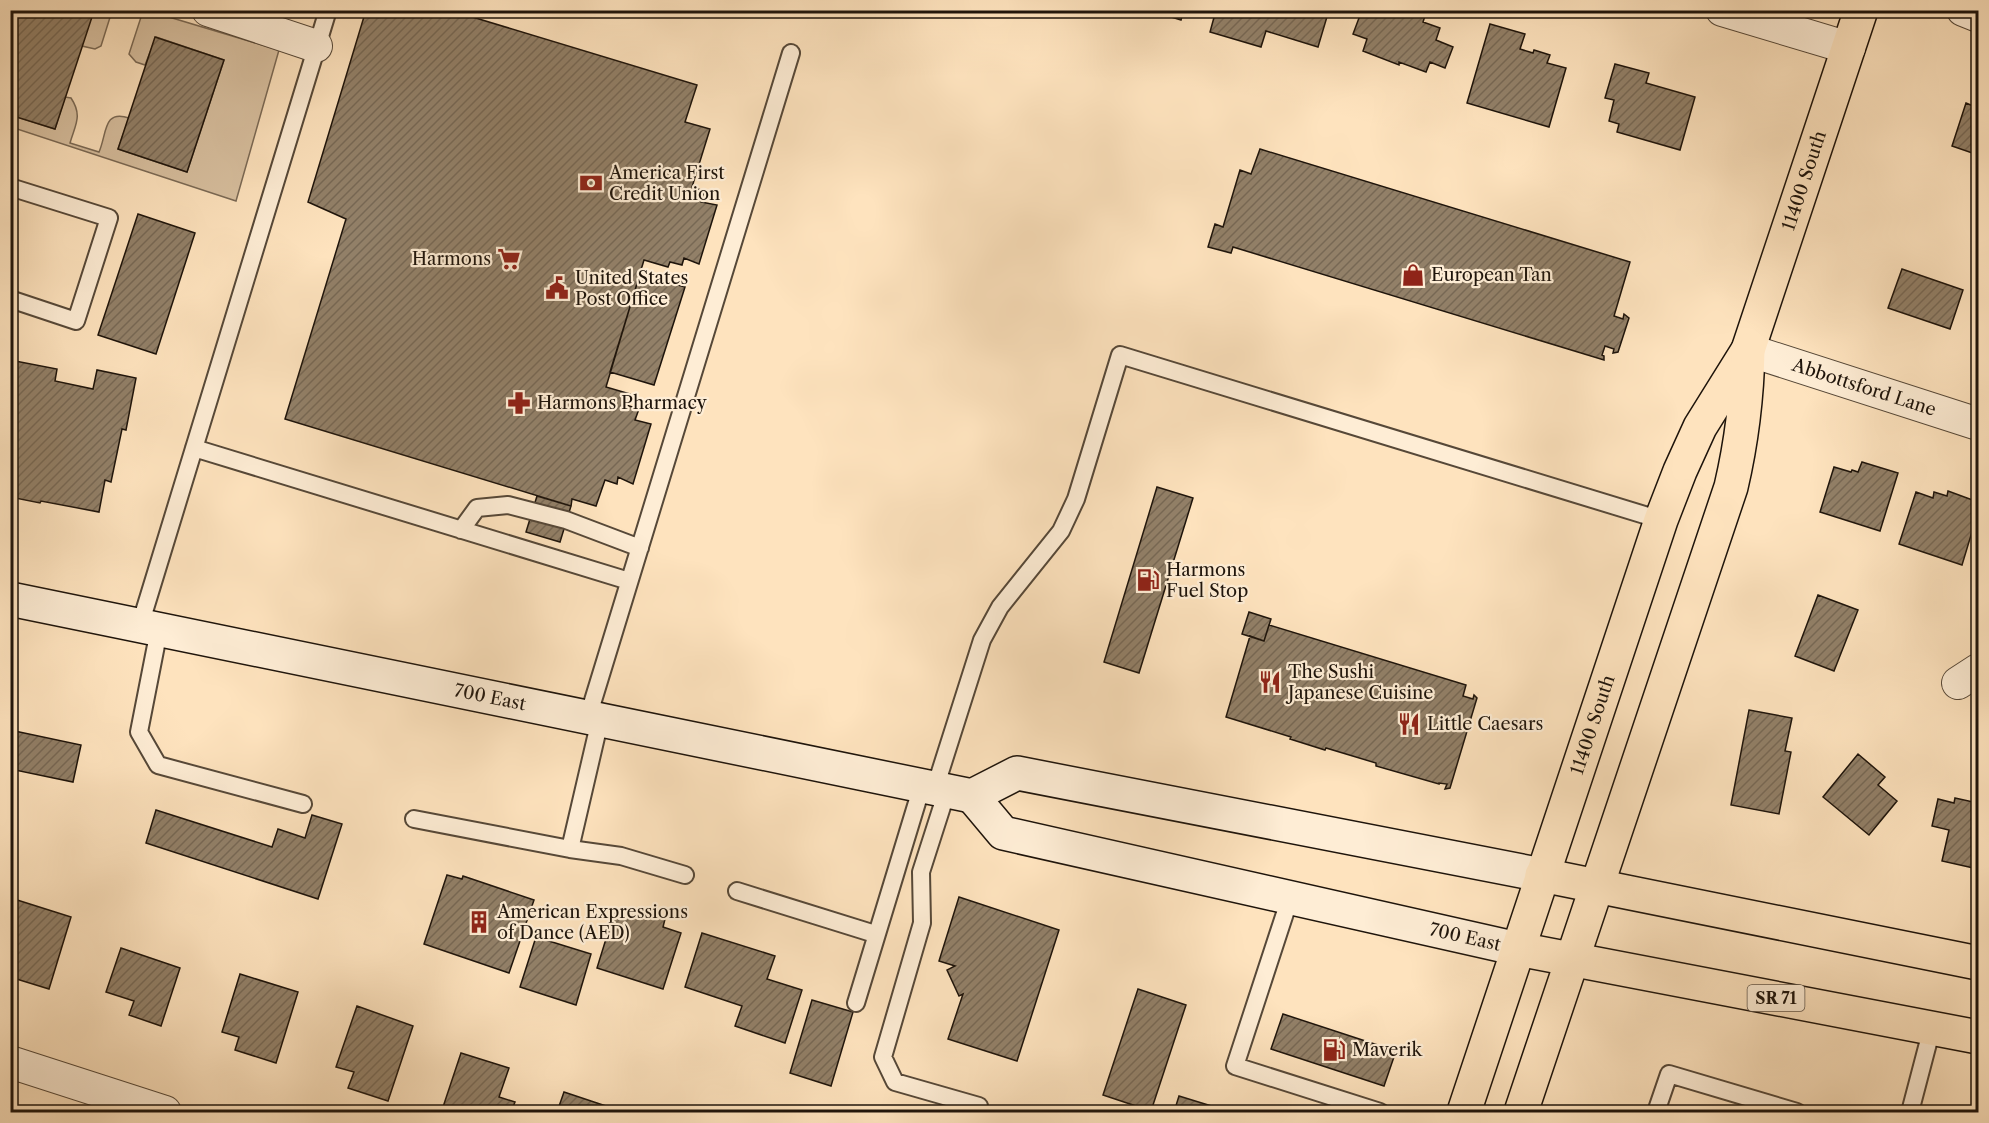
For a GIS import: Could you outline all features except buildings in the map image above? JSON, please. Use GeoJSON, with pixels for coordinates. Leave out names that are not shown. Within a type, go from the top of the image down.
{"type":"FeatureCollection","features":[{"type":"Feature","properties":{"kind":"main road","name":"11400 South"},"geometry":{"type":"LineString","coordinates":[[1464,1113],[1661,520],[1700,427],[1748,350],[1862,10]]}},
{"type":"Feature","properties":{"kind":"main road","name":"11400 South"},"geometry":{"type":"LineString","coordinates":[[1521,1113],[1731,487],[1741,442],[1747,396],[1748,350]]}},
{"type":"Feature","properties":{"kind":"main road","name":"700 East"},"geometry":{"type":"LineString","coordinates":[[10,599],[944,790],[1003,833],[1518,949],[1978,1037]]}},
{"type":"Feature","properties":{"kind":"main road"},"geometry":{"type":"LineString","coordinates":[[944,790],[1017,773],[1978,963]]}},
{"type":"Feature","properties":{"kind":"street"},"geometry":{"type":"LineString","coordinates":[[208,10],[316,46]]}},
{"type":"Feature","properties":{"kind":"street"},"geometry":{"type":"LineString","coordinates":[[1722,10],[1849,48]]}},
{"type":"Feature","properties":{"kind":"street"},"geometry":{"type":"LineString","coordinates":[[1963,10],[1978,16]]}},
{"type":"Feature","properties":{"kind":"street","name":"Abbottsford Lane"},"geometry":{"type":"LineString","coordinates":[[1748,350],[1978,424]]}},
{"type":"Feature","properties":{"kind":"street"},"geometry":{"type":"LineString","coordinates":[[10,1062],[165,1113]]}},
{"type":"Feature","properties":{"kind":"lane"},"geometry":{"type":"LineString","coordinates":[[303,804],[158,765],[139,732],[150,627],[194,448],[328,10]]}},
{"type":"Feature","properties":{"kind":"lane"},"geometry":{"type":"LineString","coordinates":[[570,849],[594,719],[629,582],[791,53]]}},
{"type":"Feature","properties":{"kind":"lane"},"geometry":{"type":"LineString","coordinates":[[10,187],[109,218],[76,321],[10,299]]}},
{"type":"Feature","properties":{"kind":"lane"},"geometry":{"type":"LineString","coordinates":[[979,1106],[896,1082],[883,1057],[922,923],[921,872],[982,640],[1000,607],[1061,531],[1076,500],[1120,355],[1661,520]]}},
{"type":"Feature","properties":{"kind":"lane"},"geometry":{"type":"LineString","coordinates":[[194,448],[629,582]]}},
{"type":"Feature","properties":{"kind":"lane"},"geometry":{"type":"LineString","coordinates":[[461,530],[477,508],[508,505],[566,520],[640,548]]}},
{"type":"Feature","properties":{"kind":"lane"},"geometry":{"type":"LineString","coordinates":[[856,1003],[875,934],[944,790]]}},
{"type":"Feature","properties":{"kind":"lane"},"geometry":{"type":"LineString","coordinates":[[414,819],[570,849],[621,856],[685,874]]}},
{"type":"Feature","properties":{"kind":"lane"},"geometry":{"type":"LineString","coordinates":[[737,891],[875,934]]}},
{"type":"Feature","properties":{"kind":"lane"},"geometry":{"type":"LineString","coordinates":[[1290,898],[1235,1066],[1378,1112]]}},
{"type":"Feature","properties":{"kind":"lane"},"geometry":{"type":"LineString","coordinates":[[1910,1113],[1932,1028]]}},
{"type":"Feature","properties":{"kind":"lane"},"geometry":{"type":"LineString","coordinates":[[1656,1113],[1669,1074],[1797,1113]]}},
{"type":"Feature","properties":{"kind":"shaded area"},"geometry":{"type":"Polygon","coordinates":[[[72,11],[112,11],[101,46],[95,49],[82,46],[72,11]]]}},
{"type":"Feature","properties":{"kind":"shaded area"},"geometry":{"type":"Polygon","coordinates":[[[143,11],[279,50],[236,201],[11,127],[11,115],[55,129],[65,97],[71,98],[77,115],[70,143],[99,152],[110,120],[121,116],[129,118],[118,149],[187,172],[224,60],[156,37],[145,65],[136,62],[129,54],[143,11]]]}},
{"type":"Feature","properties":{"kind":"place","name":"America First Credit Union"},"geometry":{"type":"Point","coordinates":[591,183]}},
{"type":"Feature","properties":{"kind":"place","name":"Harmons"},"geometry":{"type":"Point","coordinates":[509,259]}},
{"type":"Feature","properties":{"kind":"place","name":"European Tan"},"geometry":{"type":"Point","coordinates":[1413,275]}},
{"type":"Feature","properties":{"kind":"place","name":"United States Post Office"},"geometry":{"type":"Point","coordinates":[557,288]}},
{"type":"Feature","properties":{"kind":"place","name":"Harmons Pharmacy"},"geometry":{"type":"Point","coordinates":[519,403]}},
{"type":"Feature","properties":{"kind":"place","name":"Harmons Fuel Stop"},"geometry":{"type":"Point","coordinates":[1148,580]}},
{"type":"Feature","properties":{"kind":"place","name":"The Sushi Japanese Cuisine"},"geometry":{"type":"Point","coordinates":[1270,682]}},
{"type":"Feature","properties":{"kind":"place","name":"Little Caesars"},"geometry":{"type":"Point","coordinates":[1409,724]}},
{"type":"Feature","properties":{"kind":"place","name":"American Expressions of Dance (AED)"},"geometry":{"type":"Point","coordinates":[479,922]}},
{"type":"Feature","properties":{"kind":"place","name":"Maverik"},"geometry":{"type":"Point","coordinates":[1334,1050]}}]}
